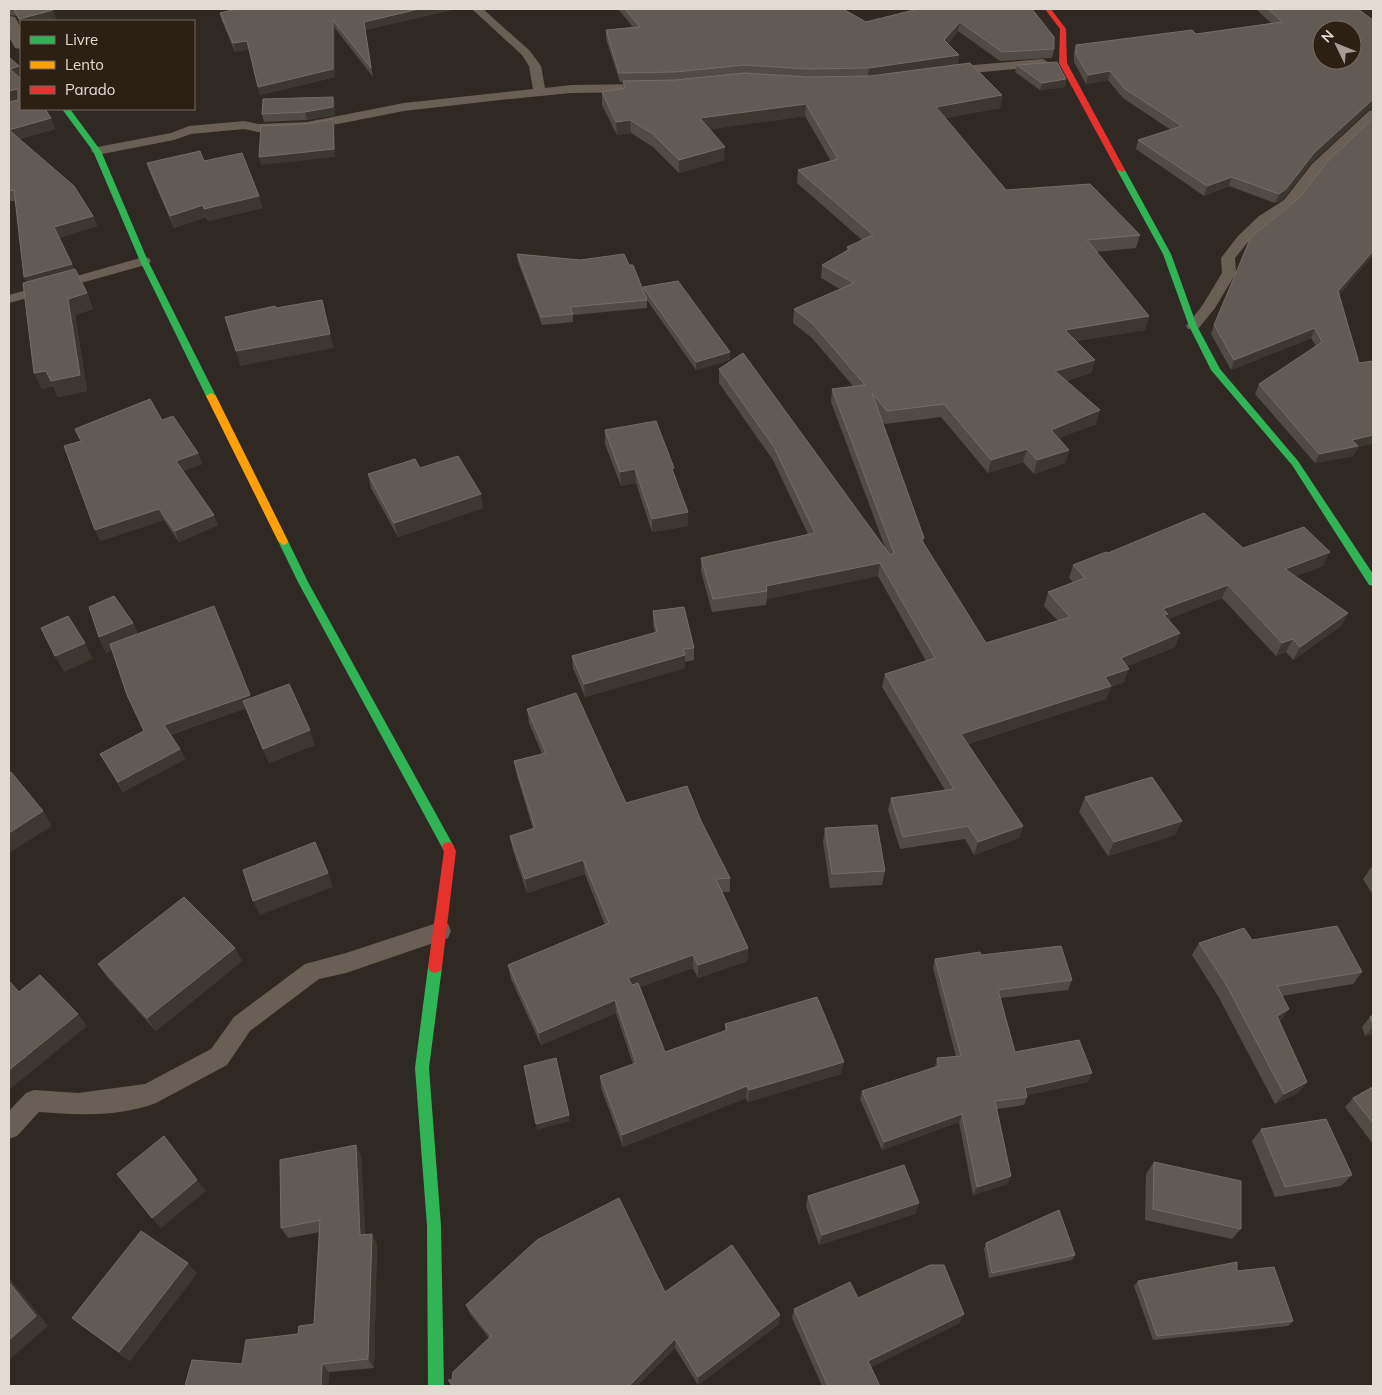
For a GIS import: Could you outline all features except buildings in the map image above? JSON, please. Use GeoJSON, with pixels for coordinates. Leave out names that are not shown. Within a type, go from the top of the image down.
{"type":"FeatureCollection","features":[{"type":"Feature","properties":{"kind":"street"},"geometry":{"type":"LineString","coordinates":[[1048,9],[1063,29],[1064,63],[1166,254],[1193,326],[1216,370],[1295,463],[1373,582]]}},
{"type":"Feature","properties":{"kind":"street"},"geometry":{"type":"LineString","coordinates":[[9,21],[20,42]]}},
{"type":"Feature","properties":{"kind":"street"},"geometry":{"type":"LineString","coordinates":[[67,110],[97,152],[144,261],[303,582],[450,851],[422,1068],[434,1226],[436,1386]]}},
{"type":"Feature","properties":{"kind":"lane"},"geometry":{"type":"LineString","coordinates":[[477,9],[526,53],[535,66],[540,92]]}},
{"type":"Feature","properties":{"kind":"lane"},"geometry":{"type":"LineString","coordinates":[[933,73],[1064,63]]}},
{"type":"Feature","properties":{"kind":"lane"},"geometry":{"type":"LineString","coordinates":[[97,152],[174,136],[189,130],[244,125],[258,128],[307,126],[404,108],[540,92],[656,87]]}},
{"type":"Feature","properties":{"kind":"lane"},"geometry":{"type":"LineString","coordinates":[[1193,326],[1229,273],[1228,258],[1243,239],[1264,219],[1289,203],[1317,167],[1373,114]]}},
{"type":"Feature","properties":{"kind":"lane"},"geometry":{"type":"LineString","coordinates":[[9,299],[144,261]]}},
{"type":"Feature","properties":{"kind":"lane"},"geometry":{"type":"LineString","coordinates":[[9,1128],[34,1101],[78,1104],[148,1095],[219,1057],[242,1024],[313,972],[346,963],[440,931]]}},
{"type":"Feature","properties":{"kind":"traffic: fast"},"geometry":{"type":"LineString","coordinates":[[67,110],[97,151],[144,261],[211,396]]}},
{"type":"Feature","properties":{"kind":"traffic: fast"},"geometry":{"type":"LineString","coordinates":[[1121,170],[1167,254],[1193,326],[1216,370],[1295,463],[1373,582]]}},
{"type":"Feature","properties":{"kind":"traffic: fast"},"geometry":{"type":"LineString","coordinates":[[283,541],[303,582],[448,847]]}},
{"type":"Feature","properties":{"kind":"traffic: fast"},"geometry":{"type":"LineString","coordinates":[[435,967],[422,1068],[434,1226],[436,1386]]}},
{"type":"Feature","properties":{"kind":"traffic: slow"},"geometry":{"type":"LineString","coordinates":[[211,396],[283,541]]}},
{"type":"Feature","properties":{"kind":"traffic: jam"},"geometry":{"type":"LineString","coordinates":[[1048,9],[1063,29],[1063,63],[1121,170]]}},
{"type":"Feature","properties":{"kind":"traffic: jam"},"geometry":{"type":"LineString","coordinates":[[435,967],[450,851],[448,847]]}}]}
